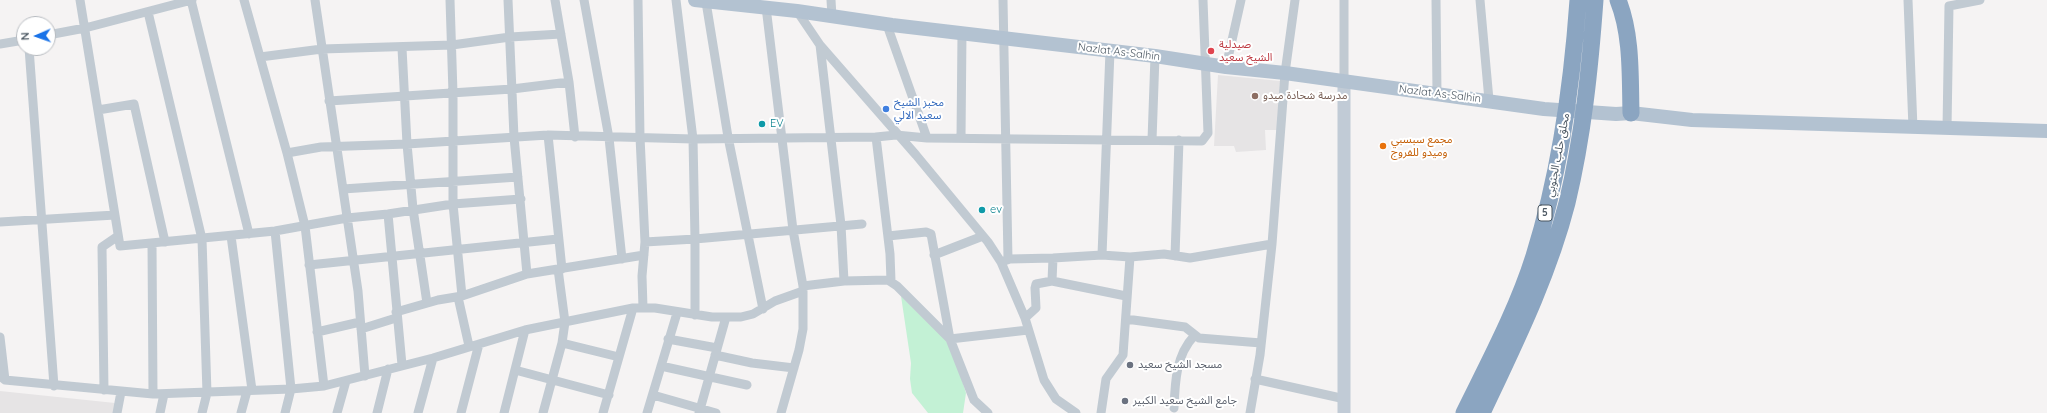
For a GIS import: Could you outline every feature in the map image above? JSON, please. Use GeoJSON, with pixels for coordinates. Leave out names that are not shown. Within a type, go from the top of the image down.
{"type":"FeatureCollection","features":[{"type":"Feature","properties":{"kind":"highway","name":"محلق حلب الجنوبي"},"geometry":{"type":"LineString","coordinates":[[1464,413],[1514,309],[1534,256],[1563,137],[1574,66],[1578,0]]}},
{"type":"Feature","properties":{"kind":"highway","name":"محلق حلب الجنوبي"},"geometry":{"type":"LineString","coordinates":[[1482,413],[1527,319],[1548,263],[1566,205],[1581,139],[1590,67],[1595,0]]}},
{"type":"Feature","properties":{"kind":"highway"},"geometry":{"type":"LineString","coordinates":[[1618,0],[1623,11],[1627,34],[1624,114]]}},
{"type":"Feature","properties":{"kind":"main road","name":"Nazlat As-Salhin"},"geometry":{"type":"LineString","coordinates":[[700,1],[744,2],[766,7],[788,7],[886,25],[1004,37],[1155,56],[1226,67],[1285,73],[1489,100],[1544,109],[1692,120],[1913,128],[2047,130]]}},
{"type":"Feature","properties":{"kind":"main road"},"geometry":{"type":"LineString","coordinates":[[1344,82],[1344,413]]}},
{"type":"Feature","properties":{"kind":"street"},"geometry":{"type":"LineString","coordinates":[[80,0],[120,246],[275,231],[347,218],[388,214],[453,204],[521,199]]}},
{"type":"Feature","properties":{"kind":"street"},"geometry":{"type":"LineString","coordinates":[[56,34],[192,0],[249,234]]}},
{"type":"Feature","properties":{"kind":"street"},"geometry":{"type":"LineString","coordinates":[[244,0],[287,152],[305,226],[324,386]]}},
{"type":"Feature","properties":{"kind":"street"},"geometry":{"type":"LineString","coordinates":[[315,0],[358,292],[365,376]]}},
{"type":"Feature","properties":{"kind":"street"},"geometry":{"type":"LineString","coordinates":[[450,0],[453,93],[453,204],[460,296],[469,346]]}},
{"type":"Feature","properties":{"kind":"street"},"geometry":{"type":"LineString","coordinates":[[508,0],[514,137],[527,274]]}},
{"type":"Feature","properties":{"kind":"street"},"geometry":{"type":"LineString","coordinates":[[555,0],[569,82],[575,137]]}},
{"type":"Feature","properties":{"kind":"street"},"geometry":{"type":"LineString","coordinates":[[584,0],[609,138],[622,259]]}},
{"type":"Feature","properties":{"kind":"street"},"geometry":{"type":"LineString","coordinates":[[603,413],[619,358],[638,308],[644,255],[645,242],[640,137],[638,0]]}},
{"type":"Feature","properties":{"kind":"street"},"geometry":{"type":"LineString","coordinates":[[676,0],[693,139],[695,315]]}},
{"type":"Feature","properties":{"kind":"street"},"geometry":{"type":"LineString","coordinates":[[831,0],[832,16]]}},
{"type":"Feature","properties":{"kind":"street"},"geometry":{"type":"LineString","coordinates":[[1003,0],[1005,139],[1004,261]]}},
{"type":"Feature","properties":{"kind":"street"},"geometry":{"type":"LineString","coordinates":[[287,152],[321,147],[337,148],[548,135],[609,138],[640,137],[693,139],[728,137],[876,137],[896,134],[927,138],[1202,141],[1208,133],[1204,64],[1203,0]]}},
{"type":"Feature","properties":{"kind":"street"},"geometry":{"type":"LineString","coordinates":[[1226,67],[1240,0]]}},
{"type":"Feature","properties":{"kind":"street"},"geometry":{"type":"LineString","coordinates":[[1250,413],[1261,343],[1272,244],[1285,73],[1295,0]]}},
{"type":"Feature","properties":{"kind":"street"},"geometry":{"type":"LineString","coordinates":[[1344,0],[1344,82]]}},
{"type":"Feature","properties":{"kind":"street"},"geometry":{"type":"LineString","coordinates":[[1436,0],[1437,93]]}},
{"type":"Feature","properties":{"kind":"street"},"geometry":{"type":"LineString","coordinates":[[1480,0],[1489,100]]}},
{"type":"Feature","properties":{"kind":"street"},"geometry":{"type":"LineString","coordinates":[[1908,0],[1913,128]]}},
{"type":"Feature","properties":{"kind":"street"},"geometry":{"type":"LineString","coordinates":[[1947,128],[1949,6],[1980,0]]}},
{"type":"Feature","properties":{"kind":"street"},"geometry":{"type":"LineString","coordinates":[[700,1],[746,234],[763,309]]}},
{"type":"Feature","properties":{"kind":"street"},"geometry":{"type":"LineString","coordinates":[[766,7],[793,230],[803,288],[803,329],[781,413]]}},
{"type":"Feature","properties":{"kind":"street"},"geometry":{"type":"LineString","coordinates":[[788,7],[896,134],[916,155],[1004,261],[1025,318],[1044,380],[1056,398],[1076,413]]}},
{"type":"Feature","properties":{"kind":"street"},"geometry":{"type":"LineString","coordinates":[[148,12],[202,239],[207,393],[202,413]]}},
{"type":"Feature","properties":{"kind":"street"},"geometry":{"type":"LineString","coordinates":[[886,25],[927,138]]}},
{"type":"Feature","properties":{"kind":"street"},"geometry":{"type":"LineString","coordinates":[[961,138],[962,33]]}},
{"type":"Feature","properties":{"kind":"street"},"geometry":{"type":"LineString","coordinates":[[260,57],[322,49],[402,48],[452,45],[510,37],[561,34]]}},
{"type":"Feature","properties":{"kind":"street"},"geometry":{"type":"LineString","coordinates":[[0,44],[16,41]]}},
{"type":"Feature","properties":{"kind":"street"},"geometry":{"type":"LineString","coordinates":[[820,46],[841,225],[844,281]]}},
{"type":"Feature","properties":{"kind":"street"},"geometry":{"type":"LineString","coordinates":[[402,48],[410,184],[427,303]]}},
{"type":"Feature","properties":{"kind":"street"},"geometry":{"type":"LineString","coordinates":[[1102,255],[1108,139],[1110,51]]}},
{"type":"Feature","properties":{"kind":"street"},"geometry":{"type":"LineString","coordinates":[[30,56],[54,386]]}},
{"type":"Feature","properties":{"kind":"street"},"geometry":{"type":"LineString","coordinates":[[1152,140],[1155,56]]}},
{"type":"Feature","properties":{"kind":"street"},"geometry":{"type":"LineString","coordinates":[[329,101],[512,89],[569,82]]}},
{"type":"Feature","properties":{"kind":"street"},"geometry":{"type":"LineString","coordinates":[[98,110],[134,104],[165,242]]}},
{"type":"Feature","properties":{"kind":"street"},"geometry":{"type":"LineString","coordinates":[[543,413],[562,343],[565,322],[548,135]]}},
{"type":"Feature","properties":{"kind":"street"},"geometry":{"type":"LineString","coordinates":[[876,137],[888,236],[891,281],[950,339]]}},
{"type":"Feature","properties":{"kind":"street"},"geometry":{"type":"LineString","coordinates":[[1175,256],[1179,140]]}},
{"type":"Feature","properties":{"kind":"street"},"geometry":{"type":"LineString","coordinates":[[343,189],[518,177]]}},
{"type":"Feature","properties":{"kind":"street"},"geometry":{"type":"LineString","coordinates":[[388,214],[396,315],[402,365]]}},
{"type":"Feature","properties":{"kind":"street"},"geometry":{"type":"LineString","coordinates":[[0,222],[115,215]]}},
{"type":"Feature","properties":{"kind":"street"},"geometry":{"type":"LineString","coordinates":[[645,242],[862,224]]}},
{"type":"Feature","properties":{"kind":"street"},"geometry":{"type":"LineString","coordinates":[[275,231],[291,390],[285,413]]}},
{"type":"Feature","properties":{"kind":"street"},"geometry":{"type":"LineString","coordinates":[[888,236],[929,232],[950,339],[974,400],[988,413]]}},
{"type":"Feature","properties":{"kind":"street"},"geometry":{"type":"LineString","coordinates":[[104,390],[102,248],[118,236]]}},
{"type":"Feature","properties":{"kind":"street"},"geometry":{"type":"LineString","coordinates":[[230,236],[249,391],[241,413]]}},
{"type":"Feature","properties":{"kind":"street"},"geometry":{"type":"LineString","coordinates":[[934,255],[983,236]]}},
{"type":"Feature","properties":{"kind":"street"},"geometry":{"type":"LineString","coordinates":[[309,265],[353,262],[558,239]]}},
{"type":"Feature","properties":{"kind":"street"},"geometry":{"type":"LineString","coordinates":[[152,243],[153,394]]}},
{"type":"Feature","properties":{"kind":"street"},"geometry":{"type":"LineString","coordinates":[[1004,261],[1102,255],[1130,256],[1164,254],[1190,258],[1272,244]]}},
{"type":"Feature","properties":{"kind":"street"},"geometry":{"type":"LineString","coordinates":[[317,332],[361,326],[427,303],[460,296],[527,274],[644,255]]}},
{"type":"Feature","properties":{"kind":"street"},"geometry":{"type":"LineString","coordinates":[[1100,413],[1106,378],[1123,355],[1130,256]]}},
{"type":"Feature","properties":{"kind":"street"},"geometry":{"type":"LineString","coordinates":[[1052,281],[1053,258]]}},
{"type":"Feature","properties":{"kind":"street"},"geometry":{"type":"LineString","coordinates":[[0,337],[3,378],[54,386],[153,394],[291,390],[324,386],[346,381],[433,358],[525,330],[638,308],[655,308],[695,315],[741,317],[763,309],[775,301],[803,288],[844,281],[891,281]]}},
{"type":"Feature","properties":{"kind":"street"},"geometry":{"type":"LineString","coordinates":[[1025,318],[1036,308],[1036,284],[1052,281],[1126,296]]}},
{"type":"Feature","properties":{"kind":"street"},"geometry":{"type":"LineString","coordinates":[[647,413],[677,313]]}},
{"type":"Feature","properties":{"kind":"street"},"geometry":{"type":"LineString","coordinates":[[700,411],[726,317]]}},
{"type":"Feature","properties":{"kind":"street"},"geometry":{"type":"LineString","coordinates":[[1126,319],[1185,327],[1194,336],[1199,338],[1261,343]]}},
{"type":"Feature","properties":{"kind":"street"},"geometry":{"type":"LineString","coordinates":[[504,413],[525,330]]}},
{"type":"Feature","properties":{"kind":"street"},"geometry":{"type":"LineString","coordinates":[[950,339],[1028,330]]}},
{"type":"Feature","properties":{"kind":"street"},"geometry":{"type":"LineString","coordinates":[[1174,408],[1175,381],[1185,345],[1194,336]]}},
{"type":"Feature","properties":{"kind":"street"},"geometry":{"type":"LineString","coordinates":[[668,339],[716,351],[752,363],[794,368]]}},
{"type":"Feature","properties":{"kind":"street"},"geometry":{"type":"LineString","coordinates":[[562,343],[619,358]]}},
{"type":"Feature","properties":{"kind":"street"},"geometry":{"type":"LineString","coordinates":[[461,413],[479,344]]}},
{"type":"Feature","properties":{"kind":"street"},"geometry":{"type":"LineString","coordinates":[[418,413],[433,358]]}},
{"type":"Feature","properties":{"kind":"street"},"geometry":{"type":"LineString","coordinates":[[661,366],[747,385]]}},
{"type":"Feature","properties":{"kind":"street"},"geometry":{"type":"LineString","coordinates":[[377,413],[388,369]]}},
{"type":"Feature","properties":{"kind":"street"},"geometry":{"type":"LineString","coordinates":[[516,370],[609,394]]}},
{"type":"Feature","properties":{"kind":"street"},"geometry":{"type":"LineString","coordinates":[[1255,379],[1345,399]]}},
{"type":"Feature","properties":{"kind":"street"},"geometry":{"type":"LineString","coordinates":[[337,413],[346,381]]}},
{"type":"Feature","properties":{"kind":"street"},"geometry":{"type":"LineString","coordinates":[[117,413],[121,392]]}},
{"type":"Feature","properties":{"kind":"street"},"geometry":{"type":"LineString","coordinates":[[160,413],[164,394]]}},
{"type":"Feature","properties":{"kind":"street"},"geometry":{"type":"LineString","coordinates":[[653,395],[700,411],[716,413]]}},
{"type":"Feature","properties":{"kind":"shaded area"},"geometry":{"type":"Polygon","coordinates":[[[1218,75],[1280,81],[1277,130],[1265,130],[1266,150],[1236,152],[1234,146],[1214,146],[1218,75]]]}},
{"type":"Feature","properties":{"kind":"shaded area"},"geometry":{"type":"Polygon","coordinates":[[[0,391],[115,403],[113,413],[0,413],[0,391]]]}},
{"type":"Feature","properties":{"kind":"green space"},"geometry":{"type":"Polygon","coordinates":[[[901,296],[951,345],[966,393],[963,413],[928,413],[912,393],[910,379],[911,363],[901,296]]]}},
{"type":"Feature","properties":{"kind":"place","name":"صيدلية الشيخ سعيد"},"geometry":{"type":"Point","coordinates":[1211,51]}},
{"type":"Feature","properties":{"kind":"place","name":"مدرسة شحادة ميدو"},"geometry":{"type":"Point","coordinates":[1255,96]}},
{"type":"Feature","properties":{"kind":"place","name":"مخبز الشيخ سعيد الالي"},"geometry":{"type":"Point","coordinates":[886,109]}},
{"type":"Feature","properties":{"kind":"place","name":"EV"},"geometry":{"type":"Point","coordinates":[762,124]}},
{"type":"Feature","properties":{"kind":"place","name":"مجمع سبسبي وميدو للفروج"},"geometry":{"type":"Point","coordinates":[1383,146]}},
{"type":"Feature","properties":{"kind":"place","name":"ev"},"geometry":{"type":"Point","coordinates":[982,210]}},
{"type":"Feature","properties":{"kind":"place","name":"مسجد الشيخ سعيد"},"geometry":{"type":"Point","coordinates":[1130,365]}},
{"type":"Feature","properties":{"kind":"place","name":"جامع الشيخ سعيد الكبير"},"geometry":{"type":"Point","coordinates":[1125,401]}}]}
